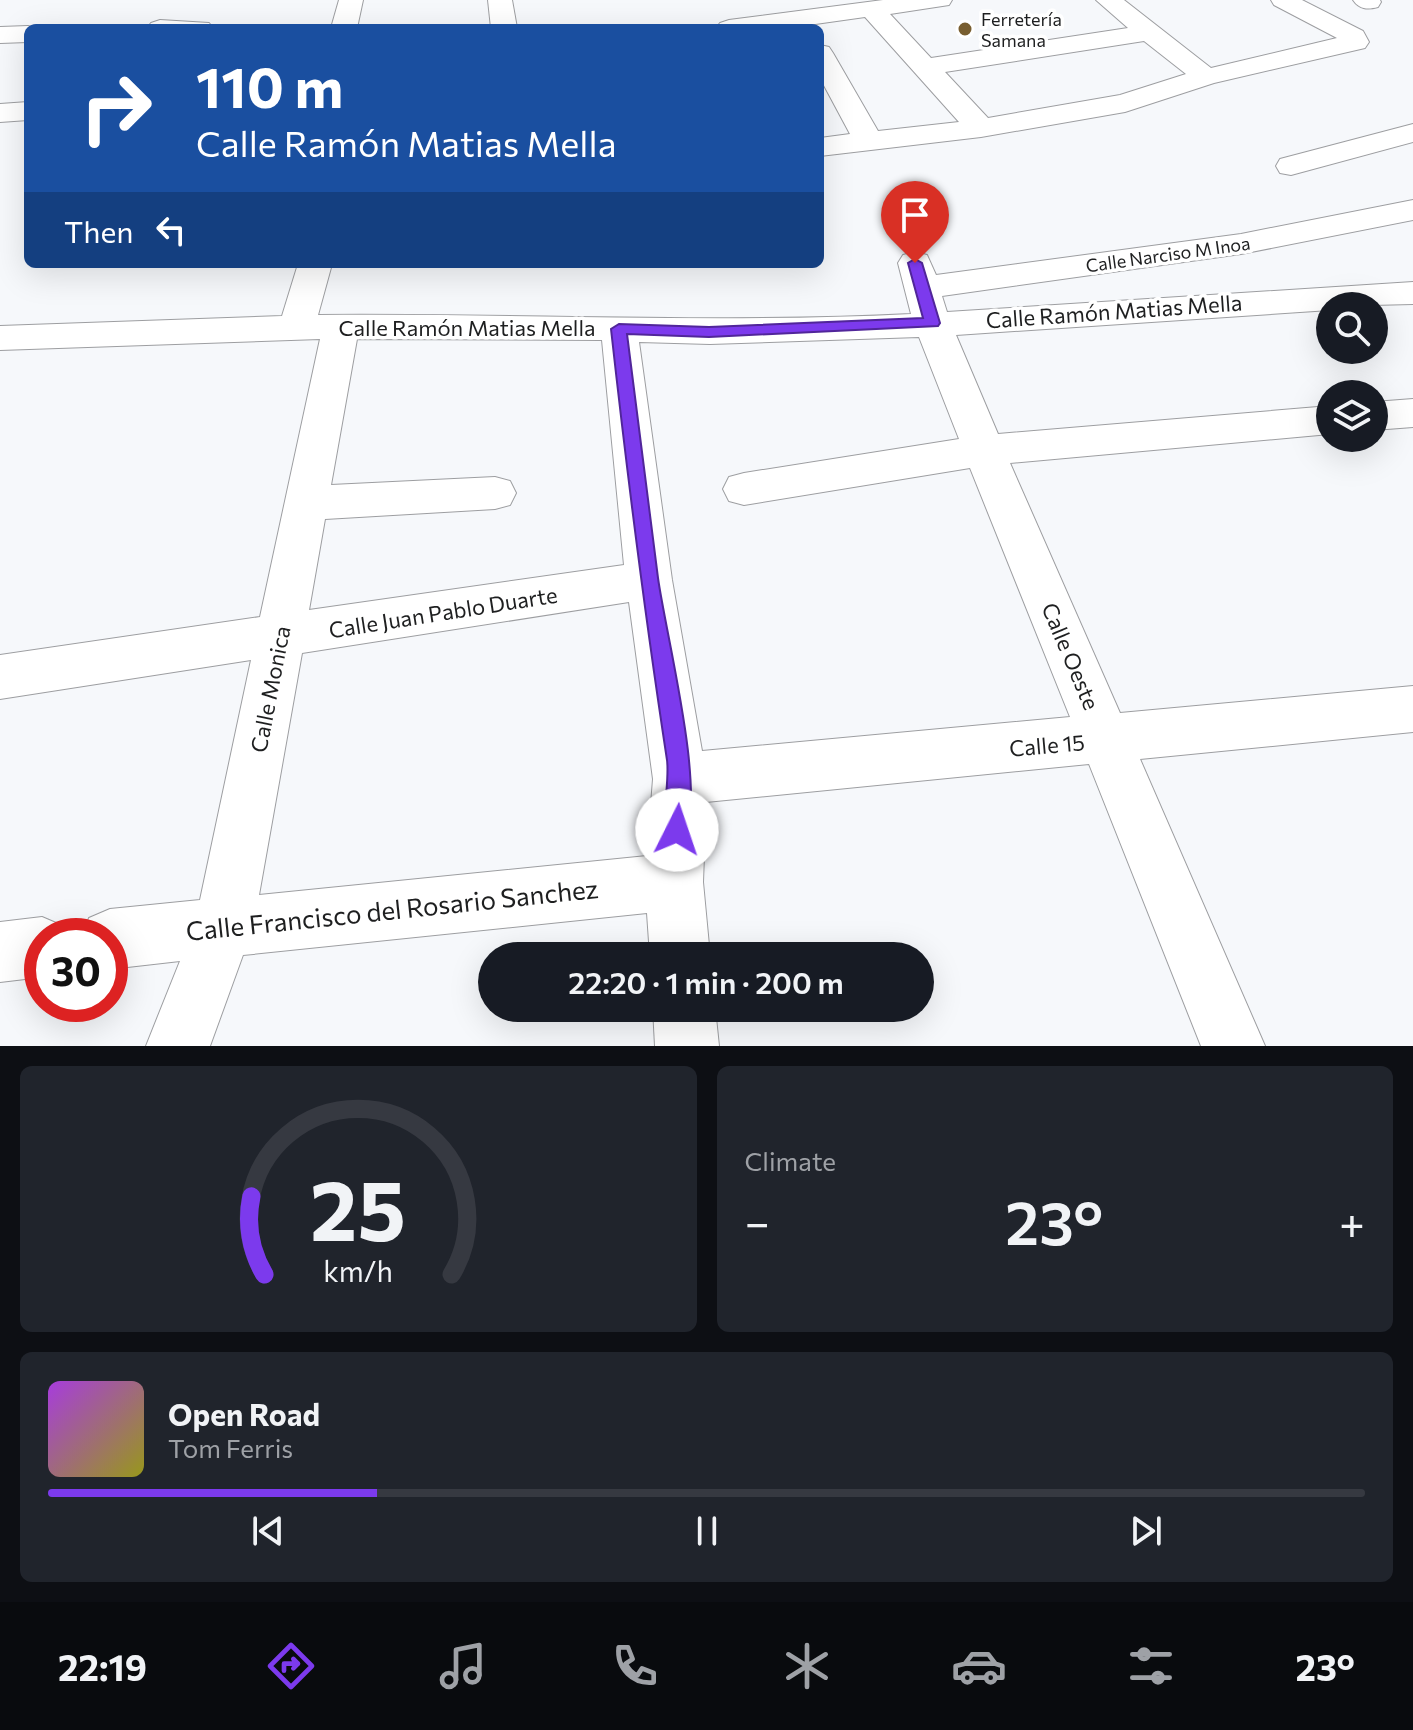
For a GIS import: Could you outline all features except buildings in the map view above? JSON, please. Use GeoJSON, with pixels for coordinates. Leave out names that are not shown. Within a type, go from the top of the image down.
{"type":"FeatureCollection","features":[{"type":"Feature","properties":{"kind":"street"},"geometry":{"type":"LineString","coordinates":[[345,24],[351,0]]}},
{"type":"Feature","properties":{"kind":"street"},"geometry":{"type":"LineString","coordinates":[[500,0],[503,24]]}},
{"type":"Feature","properties":{"kind":"street"},"geometry":{"type":"LineString","coordinates":[[804,23],[871,9],[940,0]]}},
{"type":"Feature","properties":{"kind":"street"},"geometry":{"type":"LineString","coordinates":[[1108,0],[1206,77]]}},
{"type":"Feature","properties":{"kind":"street"},"geometry":{"type":"LineString","coordinates":[[824,147],[981,128],[1125,103],[1206,77],[1356,42],[1354,37],[1283,0]]}},
{"type":"Feature","properties":{"kind":"street"},"geometry":{"type":"LineString","coordinates":[[871,9],[981,128]]}},
{"type":"Feature","properties":{"kind":"street"},"geometry":{"type":"LineString","coordinates":[[927,67],[1147,33]]}},
{"type":"Feature","properties":{"kind":"street"},"geometry":{"type":"LineString","coordinates":[[0,35],[24,34]]}},
{"type":"Feature","properties":{"kind":"street"},"geometry":{"type":"LineString","coordinates":[[824,60],[869,141]]}},
{"type":"Feature","properties":{"kind":"street"},"geometry":{"type":"LineString","coordinates":[[0,113],[24,111]]}},
{"type":"Feature","properties":{"kind":"street"},"geometry":{"type":"LineString","coordinates":[[1291,166],[1413,133]]}},
{"type":"Feature","properties":{"kind":"street","name":"Calle Narciso M Inoa"},"geometry":{"type":"LineString","coordinates":[[923,291],[1241,244],[1413,210]]}},
{"type":"Feature","properties":{"kind":"street","name":"Calle Monica"},"geometry":{"type":"LineString","coordinates":[[178,1046],[224,925],[306,503],[319,326],[315,268]]}},
{"type":"Feature","properties":{"kind":"street","name":"Calle Ramón Matias Mella"},"geometry":{"type":"LineString","coordinates":[[0,338],[137,329],[319,326],[709,332],[923,291],[1413,293]]}},
{"type":"Feature","properties":{"kind":"street","name":"Calle Oeste"},"geometry":{"type":"LineString","coordinates":[[923,291],[984,450],[1233,1046]]}},
{"type":"Feature","properties":{"kind":"street"},"geometry":{"type":"LineString","coordinates":[[619,329],[649,580],[680,779],[674,882],[679,942]]}},
{"type":"Feature","properties":{"kind":"street"},"geometry":{"type":"LineString","coordinates":[[1388,415],[1413,413]]}},
{"type":"Feature","properties":{"kind":"street"},"geometry":{"type":"LineString","coordinates":[[744,489],[984,450],[1316,421]]}},
{"type":"Feature","properties":{"kind":"street"},"geometry":{"type":"LineString","coordinates":[[306,503],[495,493]]}},
{"type":"Feature","properties":{"kind":"street","name":"Calle Juan Pablo Duarte"},"geometry":{"type":"LineString","coordinates":[[0,677],[649,580]]}},
{"type":"Feature","properties":{"kind":"street","name":"Calle 15"},"geometry":{"type":"LineString","coordinates":[[680,779],[1413,709]]}},
{"type":"Feature","properties":{"kind":"street","name":"Calle Francisco del Rosario Sanchez"},"geometry":{"type":"LineString","coordinates":[[128,937],[674,882]]}},
{"type":"Feature","properties":{"kind":"street"},"geometry":{"type":"LineString","coordinates":[[0,952],[24,949]]}},
{"type":"Feature","properties":{"kind":"street"},"geometry":{"type":"LineString","coordinates":[[685,1022],[687,1046]]}},
{"type":"Feature","properties":{"kind":"place","name":"Ferretería Samana"},"geometry":{"type":"Point","coordinates":[965,29]}},
{"type":"Feature","properties":{"kind":"route"},"geometry":{"type":"LineString","coordinates":[[677,830],[680,779],[649,580],[619,329],[709,332],[932,323],[915,263]]}}]}
